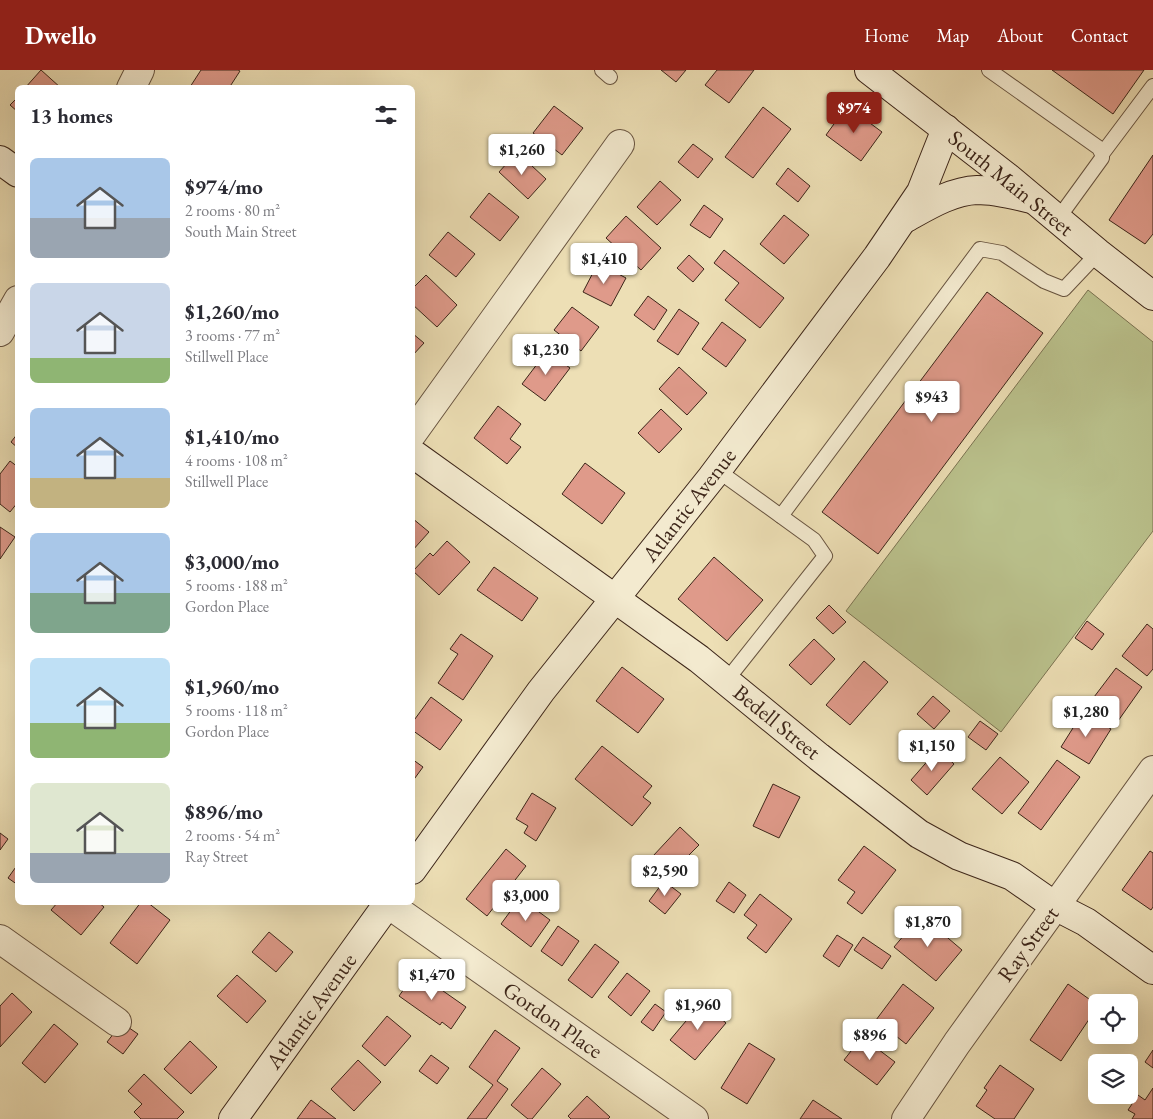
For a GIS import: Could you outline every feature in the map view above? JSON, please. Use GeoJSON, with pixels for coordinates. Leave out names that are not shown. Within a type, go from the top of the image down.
{"type":"FeatureCollection","features":[{"type":"Feature","properties":{"kind":"street"},"geometry":{"type":"LineString","coordinates":[[132,85],[140,70]]}},
{"type":"Feature","properties":{"kind":"street","name":"South Main Street"},"geometry":{"type":"LineString","coordinates":[[869,70],[946,129],[1153,296]]}},
{"type":"Feature","properties":{"kind":"street","name":"Atlantic Avenue"},"geometry":{"type":"LineString","coordinates":[[415,865],[541,691],[717,470],[903,220],[922,192],[946,129]]}},
{"type":"Feature","properties":{"kind":"street"},"geometry":{"type":"LineString","coordinates":[[415,430],[620,144]]}},
{"type":"Feature","properties":{"kind":"street"},"geometry":{"type":"LineString","coordinates":[[0,160],[15,171]]}},
{"type":"Feature","properties":{"kind":"street"},"geometry":{"type":"LineString","coordinates":[[903,220],[931,204],[956,194],[976,190],[1035,200]]}},
{"type":"Feature","properties":{"kind":"street"},"geometry":{"type":"LineString","coordinates":[[0,332],[15,305]]}},
{"type":"Feature","properties":{"kind":"street","name":"Bedell Street"},"geometry":{"type":"LineString","coordinates":[[415,455],[699,660],[818,757],[919,834],[959,856],[1012,876],[1055,906],[1086,922],[1153,970]]}},
{"type":"Feature","properties":{"kind":"street","name":"Ray Street"},"geometry":{"type":"LineString","coordinates":[[906,1119],[957,1043],[1153,770]]}},
{"type":"Feature","properties":{"kind":"street","name":"Atlantic Avenue"},"geometry":{"type":"LineString","coordinates":[[233,1119],[388,905]]}},
{"type":"Feature","properties":{"kind":"street","name":"Gordon Place"},"geometry":{"type":"LineString","coordinates":[[392,905],[694,1119]]}},
{"type":"Feature","properties":{"kind":"street"},"geometry":{"type":"LineString","coordinates":[[0,939],[117,1022]]}},
{"type":"Feature","properties":{"kind":"lane"},"geometry":{"type":"LineString","coordinates":[[989,70],[1100,148],[1102,154]]}},
{"type":"Feature","properties":{"kind":"lane"},"geometry":{"type":"LineString","coordinates":[[1057,220],[1102,158],[1102,154],[1153,86]]}},
{"type":"Feature","properties":{"kind":"lane"},"geometry":{"type":"LineString","coordinates":[[781,516],[980,249],[1002,253],[1044,281],[1064,289],[1098,253]]}},
{"type":"Feature","properties":{"kind":"lane"},"geometry":{"type":"LineString","coordinates":[[717,470],[814,540],[825,556],[726,681]]}},
{"type":"Feature","properties":{"kind":"green space"},"geometry":{"type":"Polygon","coordinates":[[[1088,290],[1153,342],[1153,531],[1001,732],[846,611],[1088,290]]]}},
{"type":"Feature","properties":{"kind":"building"},"geometry":{"type":"Polygon","coordinates":[[[41,70],[58,85],[28,85],[41,70]]]}},
{"type":"Feature","properties":{"kind":"building"},"geometry":{"type":"Polygon","coordinates":[[[201,70],[240,71],[231,85],[191,85],[201,70]]]}},
{"type":"Feature","properties":{"kind":"building"},"geometry":{"type":"Polygon","coordinates":[[[661,70],[686,70],[676,82],[661,70]]]}},
{"type":"Feature","properties":{"kind":"building"},"geometry":{"type":"Polygon","coordinates":[[[717,70],[754,70],[729,103],[705,85],[717,70]]]}},
{"type":"Feature","properties":{"kind":"building"},"geometry":{"type":"Polygon","coordinates":[[[1052,70],[1144,70],[1113,114],[1052,70]]]}},
{"type":"Feature","properties":{"kind":"building"},"geometry":{"type":"Polygon","coordinates":[[[15,100],[15,109],[10,105],[15,100]]]}},
{"type":"Feature","properties":{"kind":"building"},"geometry":{"type":"Polygon","coordinates":[[[554,106],[583,128],[562,155],[533,133],[554,106]]]}},
{"type":"Feature","properties":{"kind":"building"},"geometry":{"type":"Polygon","coordinates":[[[847,106],[882,132],[861,161],[826,135],[847,106]]]}},
{"type":"Feature","properties":{"kind":"building"},"geometry":{"type":"Polygon","coordinates":[[[763,107],[791,129],[753,178],[725,157],[763,107]]]}},
{"type":"Feature","properties":{"kind":"building"},"geometry":{"type":"Polygon","coordinates":[[[693,144],[713,159],[698,178],[678,162],[693,144]]]}},
{"type":"Feature","properties":{"kind":"building"},"geometry":{"type":"Polygon","coordinates":[[[517,152],[546,179],[528,199],[499,172],[517,152]]]}},
{"type":"Feature","properties":{"kind":"building"},"geometry":{"type":"Polygon","coordinates":[[[1153,155],[1153,234],[1145,244],[1109,220],[1153,155]]]}},
{"type":"Feature","properties":{"kind":"building"},"geometry":{"type":"Polygon","coordinates":[[[788,168],[810,186],[798,202],[776,184],[788,168]]]}},
{"type":"Feature","properties":{"kind":"building"},"geometry":{"type":"Polygon","coordinates":[[[660,181],[681,200],[657,225],[637,207],[660,181]]]}},
{"type":"Feature","properties":{"kind":"building"},"geometry":{"type":"Polygon","coordinates":[[[489,193],[519,217],[500,241],[470,217],[489,193]]]}},
{"type":"Feature","properties":{"kind":"building"},"geometry":{"type":"Polygon","coordinates":[[[704,205],[723,219],[710,238],[690,225],[704,205]]]}},
{"type":"Feature","properties":{"kind":"building"},"geometry":{"type":"Polygon","coordinates":[[[784,215],[809,235],[784,264],[760,244],[784,215]]]}},
{"type":"Feature","properties":{"kind":"building"},"geometry":{"type":"Polygon","coordinates":[[[626,216],[661,248],[641,270],[606,238],[626,216]]]}},
{"type":"Feature","properties":{"kind":"building"},"geometry":{"type":"Polygon","coordinates":[[[448,232],[475,254],[456,277],[429,255],[448,232]]]}},
{"type":"Feature","properties":{"kind":"building"},"geometry":{"type":"Polygon","coordinates":[[[724,250],[784,298],[760,328],[725,300],[739,283],[714,263],[724,250]]]}},
{"type":"Feature","properties":{"kind":"building"},"geometry":{"type":"Polygon","coordinates":[[[689,255],[704,269],[693,282],[677,268],[689,255]]]}},
{"type":"Feature","properties":{"kind":"building"},"geometry":{"type":"Polygon","coordinates":[[[598,263],[626,278],[611,306],[583,292],[598,263]]]}},
{"type":"Feature","properties":{"kind":"building"},"geometry":{"type":"Polygon","coordinates":[[[426,275],[457,305],[437,327],[415,307],[415,286],[426,275]]]}},
{"type":"Feature","properties":{"kind":"building"},"geometry":{"type":"Polygon","coordinates":[[[987,292],[1043,333],[878,554],[822,512],[987,292]]]}},
{"type":"Feature","properties":{"kind":"building"},"geometry":{"type":"Polygon","coordinates":[[[648,296],[667,310],[654,330],[634,315],[648,296]]]}},
{"type":"Feature","properties":{"kind":"building"},"geometry":{"type":"Polygon","coordinates":[[[572,307],[599,327],[581,351],[554,330],[572,307]]]}},
{"type":"Feature","properties":{"kind":"building"},"geometry":{"type":"Polygon","coordinates":[[[679,309],[699,323],[678,355],[657,341],[679,309]]]}},
{"type":"Feature","properties":{"kind":"building"},"geometry":{"type":"Polygon","coordinates":[[[722,322],[746,340],[726,367],[702,349],[722,322]]]}},
{"type":"Feature","properties":{"kind":"building"},"geometry":{"type":"Polygon","coordinates":[[[415,336],[424,343],[415,353],[415,336]]]}},
{"type":"Feature","properties":{"kind":"building"},"geometry":{"type":"Polygon","coordinates":[[[547,351],[570,368],[545,401],[522,384],[547,351]]]}},
{"type":"Feature","properties":{"kind":"building"},"geometry":{"type":"Polygon","coordinates":[[[679,367],[707,393],[687,415],[659,389],[679,367]]]}},
{"type":"Feature","properties":{"kind":"building"},"geometry":{"type":"Polygon","coordinates":[[[498,406],[521,424],[510,439],[521,447],[507,464],[474,438],[498,406]]]}},
{"type":"Feature","properties":{"kind":"building"},"geometry":{"type":"Polygon","coordinates":[[[661,409],[682,429],[659,453],[638,433],[661,409]]]}},
{"type":"Feature","properties":{"kind":"building"},"geometry":{"type":"Polygon","coordinates":[[[15,437],[15,445],[11,442],[15,437]]]}},
{"type":"Feature","properties":{"kind":"building"},"geometry":{"type":"Polygon","coordinates":[[[10,461],[15,465],[15,506],[10,512],[0,504],[0,474],[10,461]]]}},
{"type":"Feature","properties":{"kind":"building"},"geometry":{"type":"Polygon","coordinates":[[[585,463],[625,493],[602,524],[562,494],[585,463]]]}},
{"type":"Feature","properties":{"kind":"building"},"geometry":{"type":"Polygon","coordinates":[[[415,520],[429,532],[415,548],[415,520]]]}},
{"type":"Feature","properties":{"kind":"building"},"geometry":{"type":"Polygon","coordinates":[[[0,527],[15,537],[0,559],[0,527]]]}},
{"type":"Feature","properties":{"kind":"building"},"geometry":{"type":"Polygon","coordinates":[[[447,541],[470,562],[439,595],[415,573],[415,569],[430,553],[433,556],[447,541]]]}},
{"type":"Feature","properties":{"kind":"building"},"geometry":{"type":"Polygon","coordinates":[[[714,557],[763,600],[727,641],[678,599],[714,557]]]}},
{"type":"Feature","properties":{"kind":"building"},"geometry":{"type":"Polygon","coordinates":[[[494,567],[538,598],[522,621],[477,590],[494,567]]]}},
{"type":"Feature","properties":{"kind":"building"},"geometry":{"type":"Polygon","coordinates":[[[829,605],[846,622],[833,634],[816,618],[829,605]]]}},
{"type":"Feature","properties":{"kind":"building"},"geometry":{"type":"Polygon","coordinates":[[[1087,621],[1104,634],[1092,650],[1075,638],[1087,621]]]}},
{"type":"Feature","properties":{"kind":"building"},"geometry":{"type":"Polygon","coordinates":[[[1147,624],[1153,629],[1153,669],[1147,676],[1122,656],[1147,624]]]}},
{"type":"Feature","properties":{"kind":"building"},"geometry":{"type":"Polygon","coordinates":[[[461,634],[493,656],[463,700],[438,683],[458,654],[450,649],[461,634]]]}},
{"type":"Feature","properties":{"kind":"building"},"geometry":{"type":"Polygon","coordinates":[[[814,639],[835,659],[811,685],[789,665],[814,639]]]}},
{"type":"Feature","properties":{"kind":"building"},"geometry":{"type":"Polygon","coordinates":[[[864,661],[888,682],[850,725],[826,705],[864,661]]]}},
{"type":"Feature","properties":{"kind":"building"},"geometry":{"type":"Polygon","coordinates":[[[622,667],[664,699],[638,733],[596,701],[622,667]]]}},
{"type":"Feature","properties":{"kind":"building"},"geometry":{"type":"Polygon","coordinates":[[[1116,668],[1142,687],[1118,721],[1091,701],[1116,668]]]}},
{"type":"Feature","properties":{"kind":"building"},"geometry":{"type":"Polygon","coordinates":[[[933,696],[950,711],[934,729],[917,714],[933,696]]]}},
{"type":"Feature","properties":{"kind":"building"},"geometry":{"type":"Polygon","coordinates":[[[431,697],[462,720],[440,750],[415,732],[415,719],[431,697]]]}},
{"type":"Feature","properties":{"kind":"building"},"geometry":{"type":"Polygon","coordinates":[[[1083,712],[1111,729],[1089,764],[1061,747],[1083,712]]]}},
{"type":"Feature","properties":{"kind":"building"},"geometry":{"type":"Polygon","coordinates":[[[980,721],[998,734],[986,750],[968,737],[980,721]]]}},
{"type":"Feature","properties":{"kind":"building"},"geometry":{"type":"Polygon","coordinates":[[[602,746],[652,786],[643,797],[651,803],[632,826],[575,779],[602,746]]]}},
{"type":"Feature","properties":{"kind":"building"},"geometry":{"type":"Polygon","coordinates":[[[938,749],[954,764],[927,795],[911,780],[938,749]]]}},
{"type":"Feature","properties":{"kind":"building"},"geometry":{"type":"Polygon","coordinates":[[[1000,757],[1029,782],[1002,814],[972,789],[1000,757]]]}},
{"type":"Feature","properties":{"kind":"building"},"geometry":{"type":"Polygon","coordinates":[[[1057,760],[1080,777],[1041,830],[1018,813],[1057,760]]]}},
{"type":"Feature","properties":{"kind":"building"},"geometry":{"type":"Polygon","coordinates":[[[415,761],[423,767],[415,778],[415,761]]]}},
{"type":"Feature","properties":{"kind":"building"},"geometry":{"type":"Polygon","coordinates":[[[773,784],[800,797],[779,838],[753,826],[773,784]]]}},
{"type":"Feature","properties":{"kind":"building"},"geometry":{"type":"Polygon","coordinates":[[[532,793],[556,808],[536,841],[524,833],[528,826],[516,819],[532,793]]]}},
{"type":"Feature","properties":{"kind":"building"},"geometry":{"type":"Polygon","coordinates":[[[680,827],[699,845],[671,873],[653,856],[680,827]]]}},
{"type":"Feature","properties":{"kind":"building"},"geometry":{"type":"Polygon","coordinates":[[[0,833],[8,839],[0,850],[0,833]]]}},
{"type":"Feature","properties":{"kind":"building"},"geometry":{"type":"Polygon","coordinates":[[[864,846],[896,870],[862,914],[847,903],[855,892],[838,880],[864,846]]]}},
{"type":"Feature","properties":{"kind":"building"},"geometry":{"type":"Polygon","coordinates":[[[506,849],[526,866],[487,916],[466,899],[506,849]]]}},
{"type":"Feature","properties":{"kind":"building"},"geometry":{"type":"Polygon","coordinates":[[[1150,851],[1153,853],[1153,907],[1151,910],[1122,890],[1150,851]]]}},
{"type":"Feature","properties":{"kind":"building"},"geometry":{"type":"Polygon","coordinates":[[[15,868],[15,883],[8,878],[15,868]]]}},
{"type":"Feature","properties":{"kind":"building"},"geometry":{"type":"Polygon","coordinates":[[[664,881],[681,894],[665,914],[649,901],[664,881]]]}},
{"type":"Feature","properties":{"kind":"building"},"geometry":{"type":"Polygon","coordinates":[[[729,882],[746,895],[734,913],[716,901],[729,882]]]}},
{"type":"Feature","properties":{"kind":"building"},"geometry":{"type":"Polygon","coordinates":[[[760,894],[792,919],[766,953],[747,938],[757,925],[744,915],[760,894]]]}},
{"type":"Feature","properties":{"kind":"building"},"geometry":{"type":"Polygon","coordinates":[[[520,898],[550,920],[531,947],[501,924],[520,898]]]}},
{"type":"Feature","properties":{"kind":"building"},"geometry":{"type":"Polygon","coordinates":[[[55,905],[102,905],[104,907],[81,935],[51,910],[55,905]]]}},
{"type":"Feature","properties":{"kind":"building"},"geometry":{"type":"Polygon","coordinates":[[[139,905],[151,905],[170,920],[137,964],[110,943],[139,905]]]}},
{"type":"Feature","properties":{"kind":"building"},"geometry":{"type":"Polygon","coordinates":[[[921,915],[962,950],[936,981],[894,947],[921,915]]]}},
{"type":"Feature","properties":{"kind":"building"},"geometry":{"type":"Polygon","coordinates":[[[558,926],[579,941],[562,966],[541,951],[558,926]]]}},
{"type":"Feature","properties":{"kind":"building"},"geometry":{"type":"Polygon","coordinates":[[[269,932],[293,952],[276,972],[252,952],[269,932]]]}},
{"type":"Feature","properties":{"kind":"building"},"geometry":{"type":"Polygon","coordinates":[[[837,935],[853,945],[839,967],[823,956],[837,935]]]}},
{"type":"Feature","properties":{"kind":"building"},"geometry":{"type":"Polygon","coordinates":[[[863,937],[891,956],[882,969],[854,950],[863,937]]]}},
{"type":"Feature","properties":{"kind":"building"},"geometry":{"type":"Polygon","coordinates":[[[595,944],[619,962],[592,998],[568,980],[595,944]]]}},
{"type":"Feature","properties":{"kind":"building"},"geometry":{"type":"Polygon","coordinates":[[[416,972],[466,1007],[451,1029],[442,1022],[440,1025],[399,996],[416,972]]]}},
{"type":"Feature","properties":{"kind":"building"},"geometry":{"type":"Polygon","coordinates":[[[627,973],[650,991],[631,1016],[608,997],[627,973]]]}},
{"type":"Feature","properties":{"kind":"building"},"geometry":{"type":"Polygon","coordinates":[[[237,975],[266,1001],[247,1023],[217,996],[237,975]]]}},
{"type":"Feature","properties":{"kind":"building"},"geometry":{"type":"Polygon","coordinates":[[[903,984],[934,1008],[906,1044],[876,1020],[903,984]]]}},
{"type":"Feature","properties":{"kind":"building"},"geometry":{"type":"Polygon","coordinates":[[[1068,984],[1088,998],[1088,1021],[1061,1061],[1030,1040],[1068,984]]]}},
{"type":"Feature","properties":{"kind":"building"},"geometry":{"type":"Polygon","coordinates":[[[12,993],[32,1012],[0,1047],[0,1006],[12,993]]]}},
{"type":"Feature","properties":{"kind":"building"},"geometry":{"type":"Polygon","coordinates":[[[702,1002],[726,1023],[695,1060],[670,1040],[702,1002]]]}},
{"type":"Feature","properties":{"kind":"building"},"geometry":{"type":"Polygon","coordinates":[[[655,1004],[666,1012],[653,1031],[641,1022],[655,1004]]]}},
{"type":"Feature","properties":{"kind":"building"},"geometry":{"type":"Polygon","coordinates":[[[387,1016],[411,1036],[385,1066],[362,1046],[387,1016]]]}},
{"type":"Feature","properties":{"kind":"building"},"geometry":{"type":"Polygon","coordinates":[[[122,1023],[138,1034],[123,1054],[107,1042],[122,1023]]]}},
{"type":"Feature","properties":{"kind":"building"},"geometry":{"type":"Polygon","coordinates":[[[54,1024],[78,1044],[45,1083],[22,1063],[54,1024]]]}},
{"type":"Feature","properties":{"kind":"building"},"geometry":{"type":"Polygon","coordinates":[[[495,1030],[520,1048],[497,1081],[508,1089],[486,1119],[467,1119],[493,1085],[469,1067],[495,1030]]]}},
{"type":"Feature","properties":{"kind":"building"},"geometry":{"type":"Polygon","coordinates":[[[862,1037],[895,1062],[877,1085],[844,1060],[862,1037]]]}},
{"type":"Feature","properties":{"kind":"building"},"geometry":{"type":"Polygon","coordinates":[[[190,1041],[217,1067],[191,1094],[164,1069],[190,1041]]]}},
{"type":"Feature","properties":{"kind":"building"},"geometry":{"type":"Polygon","coordinates":[[[749,1043],[775,1059],[747,1104],[721,1088],[749,1043]]]}},
{"type":"Feature","properties":{"kind":"building"},"geometry":{"type":"Polygon","coordinates":[[[1153,1050],[1153,1068],[1145,1062],[1153,1050]]]}},
{"type":"Feature","properties":{"kind":"building"},"geometry":{"type":"Polygon","coordinates":[[[431,1055],[449,1068],[437,1084],[419,1071],[431,1055]]]}},
{"type":"Feature","properties":{"kind":"building"},"geometry":{"type":"Polygon","coordinates":[[[358,1060],[381,1082],[354,1111],[331,1089],[358,1060]]]}},
{"type":"Feature","properties":{"kind":"building"},"geometry":{"type":"Polygon","coordinates":[[[1000,1065],[1034,1089],[1014,1119],[995,1119],[976,1106],[987,1090],[984,1088],[1000,1065]]]}},
{"type":"Feature","properties":{"kind":"building"},"geometry":{"type":"Polygon","coordinates":[[[542,1068],[561,1084],[532,1119],[528,1119],[511,1105],[542,1068]]]}},
{"type":"Feature","properties":{"kind":"building"},"geometry":{"type":"Polygon","coordinates":[[[144,1074],[184,1112],[177,1119],[141,1119],[134,1112],[142,1104],[128,1091],[144,1074]]]}},
{"type":"Feature","properties":{"kind":"building"},"geometry":{"type":"Polygon","coordinates":[[[1153,1088],[1153,1119],[1132,1119],[1135,1114],[1128,1110],[1132,1104],[1138,1104],[1138,1095],[1145,1100],[1153,1088]]]}},
{"type":"Feature","properties":{"kind":"building"},"geometry":{"type":"Polygon","coordinates":[[[587,1096],[610,1117],[608,1119],[571,1119],[568,1116],[587,1096]]]}},
{"type":"Feature","properties":{"kind":"building"},"geometry":{"type":"Polygon","coordinates":[[[311,1100],[336,1119],[297,1119],[311,1100]]]}},
{"type":"Feature","properties":{"kind":"building"},"geometry":{"type":"Polygon","coordinates":[[[813,1100],[842,1119],[800,1119],[813,1100]]]}}]}
